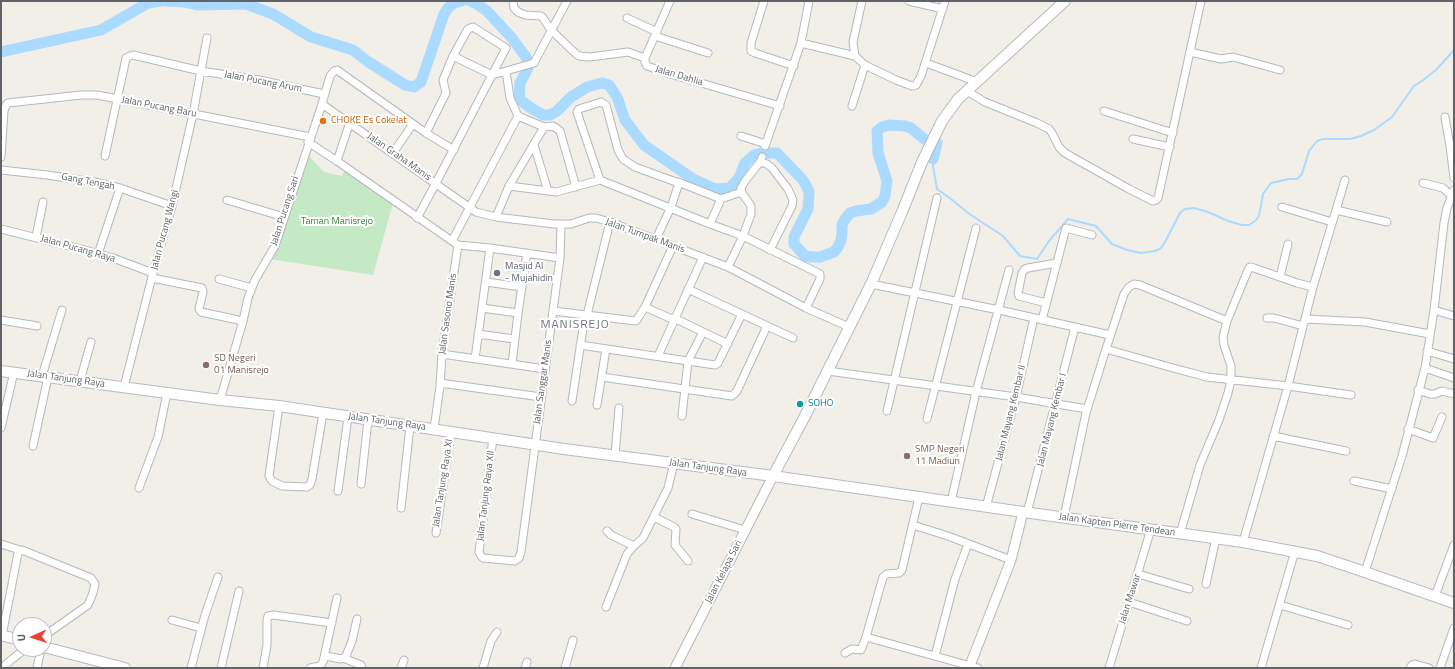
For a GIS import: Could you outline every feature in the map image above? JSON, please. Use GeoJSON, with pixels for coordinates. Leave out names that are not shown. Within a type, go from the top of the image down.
{"type":"FeatureCollection","features":[{"type":"Feature","properties":{"kind":"main road"},"geometry":{"type":"LineString","coordinates":[[773,476],[828,371],[871,284],[936,131],[958,99],[1061,2]]}},
{"type":"Feature","properties":{"kind":"main road","name":"Jalan Tanjung Raya"},"geometry":{"type":"LineString","coordinates":[[1,371],[220,400],[279,406],[535,444],[773,476]]}},
{"type":"Feature","properties":{"kind":"main road","name":"Jalan Kapten Pierre Tendean"},"geometry":{"type":"LineString","coordinates":[[773,476],[1216,538],[1295,551],[1317,556],[1366,572],[1454,603]]}},
{"type":"Feature","properties":{"kind":"main road"},"geometry":{"type":"LineString","coordinates":[[2,636],[12,638]]}},
{"type":"Feature","properties":{"kind":"main road"},"geometry":{"type":"LineString","coordinates":[[52,649],[125,668]]}},
{"type":"Feature","properties":{"kind":"street"},"geometry":{"type":"LineString","coordinates":[[513,1],[514,8],[518,12],[541,16],[551,30],[575,54],[579,56],[590,58],[628,52],[646,58]]}},
{"type":"Feature","properties":{"kind":"street"},"geometry":{"type":"LineString","coordinates":[[453,56],[492,75],[534,63],[567,1]]}},
{"type":"Feature","properties":{"kind":"street","name":"Jalan Dahlia"},"geometry":{"type":"LineString","coordinates":[[670,1],[646,58],[646,65],[780,106]]}},
{"type":"Feature","properties":{"kind":"street"},"geometry":{"type":"LineString","coordinates":[[764,1],[751,43],[751,50],[755,53],[794,66]]}},
{"type":"Feature","properties":{"kind":"street"},"geometry":{"type":"LineString","coordinates":[[741,136],[766,145],[801,43],[809,1]]}},
{"type":"Feature","properties":{"kind":"street"},"geometry":{"type":"LineString","coordinates":[[855,56],[853,42],[862,1]]}},
{"type":"Feature","properties":{"kind":"street"},"geometry":{"type":"LineString","coordinates":[[909,1],[943,9]]}},
{"type":"Feature","properties":{"kind":"street"},"geometry":{"type":"LineString","coordinates":[[801,43],[855,56],[865,65],[901,82],[912,86],[916,85],[919,82],[926,63],[945,1]]}},
{"type":"Feature","properties":{"kind":"street"},"geometry":{"type":"LineString","coordinates":[[967,91],[985,102],[1037,123],[1049,130],[1059,147],[1065,153],[1129,189],[1153,200],[1158,198],[1201,1]]}},
{"type":"Feature","properties":{"kind":"street"},"geometry":{"type":"LineString","coordinates":[[627,18],[656,34],[708,53]]}},
{"type":"Feature","properties":{"kind":"street"},"geometry":{"type":"LineString","coordinates":[[417,218],[454,150],[506,48],[505,46],[473,28],[468,29],[442,80],[445,94],[426,133]]}},
{"type":"Feature","properties":{"kind":"street","name":"Jalan Pucang Wangi"},"geometry":{"type":"LineString","coordinates":[[124,387],[152,276],[172,206],[193,114],[207,38]]}},
{"type":"Feature","properties":{"kind":"street"},"geometry":{"type":"LineString","coordinates":[[1190,52],[1221,59],[1234,57],[1280,70]]}},
{"type":"Feature","properties":{"kind":"street","name":"Jalan Pucang Arum"},"geometry":{"type":"LineString","coordinates":[[118,99],[125,63],[128,56],[133,55],[201,71],[259,80],[324,94]]}},
{"type":"Feature","properties":{"kind":"street"},"geometry":{"type":"LineString","coordinates":[[926,63],[972,80]]}},
{"type":"Feature","properties":{"kind":"street"},"geometry":{"type":"LineString","coordinates":[[852,106],[865,65]]}},
{"type":"Feature","properties":{"kind":"street","name":"Jalan Pucang Sari"},"geometry":{"type":"LineString","coordinates":[[220,400],[243,321],[248,298],[262,266],[275,246],[330,76],[337,70],[413,124]]}},
{"type":"Feature","properties":{"kind":"street"},"geometry":{"type":"LineString","coordinates":[[506,72],[510,98],[518,116],[544,127],[553,126],[560,131],[576,187]]}},
{"type":"Feature","properties":{"kind":"street","name":"Jalan Pucang Baru"},"geometry":{"type":"LineString","coordinates":[[1,157],[4,111],[6,105],[12,101],[81,95],[97,95],[118,99],[310,140]]}},
{"type":"Feature","properties":{"kind":"street"},"geometry":{"type":"LineString","coordinates":[[105,156],[118,99]]}},
{"type":"Feature","properties":{"kind":"street"},"geometry":{"type":"LineString","coordinates":[[600,180],[577,112],[579,109],[601,102],[606,105],[621,157],[636,167],[721,199],[741,192]]}},
{"type":"Feature","properties":{"kind":"street","name":"Jalan Graha Manis"},"geometry":{"type":"LineString","coordinates":[[322,104],[436,183]]}},
{"type":"Feature","properties":{"kind":"street"},"geometry":{"type":"LineString","coordinates":[[1104,111],[1173,133]]}},
{"type":"Feature","properties":{"kind":"street"},"geometry":{"type":"LineString","coordinates":[[455,243],[470,208],[518,116]]}},
{"type":"Feature","properties":{"kind":"street"},"geometry":{"type":"LineString","coordinates":[[1445,117],[1454,178]]}},
{"type":"Feature","properties":{"kind":"street"},"geometry":{"type":"LineString","coordinates":[[337,161],[350,122]]}},
{"type":"Feature","properties":{"kind":"street"},"geometry":{"type":"LineString","coordinates":[[392,153],[413,124],[454,150]]}},
{"type":"Feature","properties":{"kind":"street"},"geometry":{"type":"LineString","coordinates":[[496,217],[509,186],[544,127]]}},
{"type":"Feature","properties":{"kind":"street"},"geometry":{"type":"LineString","coordinates":[[1133,138],[1170,147]]}},
{"type":"Feature","properties":{"kind":"street"},"geometry":{"type":"LineString","coordinates":[[310,140],[417,218],[455,243],[560,258]]}},
{"type":"Feature","properties":{"kind":"street"},"geometry":{"type":"LineString","coordinates":[[534,146],[548,191]]}},
{"type":"Feature","properties":{"kind":"street"},"geometry":{"type":"LineString","coordinates":[[728,267],[743,236],[752,210],[748,200],[741,192],[741,188],[745,180],[761,159],[772,168],[788,189],[793,200],[792,206],[770,250]]}},
{"type":"Feature","properties":{"kind":"street","name":"Gang Tengah"},"geometry":{"type":"LineString","coordinates":[[1,170],[77,179],[120,188],[172,206]]}},
{"type":"Feature","properties":{"kind":"street"},"geometry":{"type":"LineString","coordinates":[[509,186],[556,192],[600,180],[743,236],[820,275],[806,308]]}},
{"type":"Feature","properties":{"kind":"street"},"geometry":{"type":"LineString","coordinates":[[1243,542],[1288,386],[1313,287],[1345,180]]}},
{"type":"Feature","properties":{"kind":"street"},"geometry":{"type":"LineString","coordinates":[[656,239],[670,207],[679,183],[678,182]]}},
{"type":"Feature","properties":{"kind":"street","name":"Jalan Tumpak Manis"},"geometry":{"type":"LineString","coordinates":[[436,183],[470,208],[485,216],[561,224],[571,224],[589,218],[596,218],[610,222],[728,267],[806,308],[850,327]]}},
{"type":"Feature","properties":{"kind":"street"},"geometry":{"type":"LineString","coordinates":[[1366,572],[1392,488],[1425,368],[1434,310],[1444,222],[1447,208],[1453,195],[1443,188],[1423,183]]}},
{"type":"Feature","properties":{"kind":"street"},"geometry":{"type":"LineString","coordinates":[[98,254],[120,188]]}},
{"type":"Feature","properties":{"kind":"street"},"geometry":{"type":"LineString","coordinates":[[887,411],[893,380],[937,198]]}},
{"type":"Feature","properties":{"kind":"street"},"geometry":{"type":"LineString","coordinates":[[710,224],[721,199]]}},
{"type":"Feature","properties":{"kind":"street"},"geometry":{"type":"LineString","coordinates":[[227,200],[284,217]]}},
{"type":"Feature","properties":{"kind":"street"},"geometry":{"type":"LineString","coordinates":[[36,237],[43,202]]}},
{"type":"Feature","properties":{"kind":"street"},"geometry":{"type":"LineString","coordinates":[[1282,207],[1332,222]]}},
{"type":"Feature","properties":{"kind":"street"},"geometry":{"type":"LineString","coordinates":[[1336,210],[1386,222]]}},
{"type":"Feature","properties":{"kind":"street"},"geometry":{"type":"LineString","coordinates":[[572,401],[586,315],[610,222]]}},
{"type":"Feature","properties":{"kind":"street","name":"Jalan Sanggar Manis"},"geometry":{"type":"LineString","coordinates":[[479,554],[486,558],[515,561],[519,558],[521,552],[560,258],[561,224]]}},
{"type":"Feature","properties":{"kind":"street"},"geometry":{"type":"LineString","coordinates":[[927,419],[976,228]]}},
{"type":"Feature","properties":{"kind":"street","name":"Jalan Mayang Kembar II"},"geometry":{"type":"LineString","coordinates":[[986,507],[1038,319],[1046,303],[1066,228],[1092,236]]}},
{"type":"Feature","properties":{"kind":"street","name":"Jalan Pucang Raya"},"geometry":{"type":"LineString","coordinates":[[1,229],[98,254],[152,276],[202,288],[203,292],[199,309],[201,312],[243,321]]}},
{"type":"Feature","properties":{"kind":"street","name":"Jalan Sasono Manis"},"geometry":{"type":"LineString","coordinates":[[434,429],[455,243]]}},
{"type":"Feature","properties":{"kind":"street"},"geometry":{"type":"LineString","coordinates":[[1280,277],[1288,244]]}},
{"type":"Feature","properties":{"kind":"street"},"geometry":{"type":"LineString","coordinates":[[553,311],[635,322],[645,306],[673,246]]}},
{"type":"Feature","properties":{"kind":"street"},"geometry":{"type":"LineString","coordinates":[[475,359],[490,248]]}},
{"type":"Feature","properties":{"kind":"street"},"geometry":{"type":"LineString","coordinates":[[512,364],[514,339],[527,253]]}},
{"type":"Feature","properties":{"kind":"street"},"geometry":{"type":"LineString","coordinates":[[658,356],[702,257]]}},
{"type":"Feature","properties":{"kind":"street"},"geometry":{"type":"LineString","coordinates":[[1046,303],[1019,296],[1018,294],[1022,273],[1025,268],[1057,263]]}},
{"type":"Feature","properties":{"kind":"street"},"geometry":{"type":"LineString","coordinates":[[1180,534],[1200,465],[1226,402],[1231,380],[1230,361],[1224,345],[1223,337],[1226,321],[1249,268],[1254,268],[1313,287]]}},
{"type":"Feature","properties":{"kind":"street"},"geometry":{"type":"LineString","coordinates":[[951,502],[976,392],[999,310],[1008,270]]}},
{"type":"Feature","properties":{"kind":"street"},"geometry":{"type":"LineString","coordinates":[[220,280],[252,288]]}},
{"type":"Feature","properties":{"kind":"street"},"geometry":{"type":"LineString","coordinates":[[486,282],[522,287]]}},
{"type":"Feature","properties":{"kind":"street"},"geometry":{"type":"LineString","coordinates":[[871,284],[999,310],[1110,335]]}},
{"type":"Feature","properties":{"kind":"street"},"geometry":{"type":"LineString","coordinates":[[1064,517],[1087,409],[1126,290],[1131,285],[1140,285],[1226,321]]}},
{"type":"Feature","properties":{"kind":"street"},"geometry":{"type":"LineString","coordinates":[[688,289],[793,338]]}},
{"type":"Feature","properties":{"kind":"street"},"geometry":{"type":"LineString","coordinates":[[645,306],[728,344]]}},
{"type":"Feature","properties":{"kind":"street"},"geometry":{"type":"LineString","coordinates":[[482,308],[518,313]]}},
{"type":"Feature","properties":{"kind":"street"},"geometry":{"type":"LineString","coordinates":[[33,446],[45,377],[62,310]]}},
{"type":"Feature","properties":{"kind":"street"},"geometry":{"type":"LineString","coordinates":[[1434,310],[1454,316]]}},
{"type":"Feature","properties":{"kind":"street"},"geometry":{"type":"LineString","coordinates":[[580,345],[716,365],[742,314]]}},
{"type":"Feature","properties":{"kind":"street"},"geometry":{"type":"LineString","coordinates":[[1267,318],[1305,323],[1366,322],[1430,334]]}},
{"type":"Feature","properties":{"kind":"street"},"geometry":{"type":"LineString","coordinates":[[1,320],[37,326]]}},
{"type":"Feature","properties":{"kind":"street"},"geometry":{"type":"LineString","coordinates":[[602,377],[732,396],[737,391],[767,326]]}},
{"type":"Feature","properties":{"kind":"street","name":"Jalan Mayang Kembar I"},"geometry":{"type":"LineString","coordinates":[[1025,512],[1056,404],[1075,327]]}},
{"type":"Feature","properties":{"kind":"street"},"geometry":{"type":"LineString","coordinates":[[682,416],[688,361],[703,332]]}},
{"type":"Feature","properties":{"kind":"street"},"geometry":{"type":"LineString","coordinates":[[478,334],[514,339]]}},
{"type":"Feature","properties":{"kind":"street"},"geometry":{"type":"LineString","coordinates":[[80,381],[91,342]]}},
{"type":"Feature","properties":{"kind":"street"},"geometry":{"type":"LineString","coordinates":[[597,405],[606,349]]}},
{"type":"Feature","properties":{"kind":"street"},"geometry":{"type":"LineString","coordinates":[[1106,349],[1207,377],[1288,386],[1351,396]]}},
{"type":"Feature","properties":{"kind":"street"},"geometry":{"type":"LineString","coordinates":[[1427,350],[1454,359]]}},
{"type":"Feature","properties":{"kind":"street"},"geometry":{"type":"LineString","coordinates":[[442,354],[545,369]]}},
{"type":"Feature","properties":{"kind":"street"},"geometry":{"type":"LineString","coordinates":[[1425,368],[1454,378]]}},
{"type":"Feature","properties":{"kind":"street"},"geometry":{"type":"LineString","coordinates":[[828,371],[1016,397],[1087,409]]}},
{"type":"Feature","properties":{"kind":"street"},"geometry":{"type":"LineString","coordinates":[[1,428],[14,372]]}},
{"type":"Feature","properties":{"kind":"street"},"geometry":{"type":"LineString","coordinates":[[440,383],[541,397]]}},
{"type":"Feature","properties":{"kind":"street"},"geometry":{"type":"LineString","coordinates":[[1418,390],[1430,394],[1435,394],[1442,391],[1454,394]]}},
{"type":"Feature","properties":{"kind":"street"},"geometry":{"type":"LineString","coordinates":[[140,488],[158,437],[167,393]]}},
{"type":"Feature","properties":{"kind":"street"},"geometry":{"type":"LineString","coordinates":[[279,406],[269,476],[272,482],[282,486],[307,487],[310,485],[323,413]]}},
{"type":"Feature","properties":{"kind":"street"},"geometry":{"type":"LineString","coordinates":[[615,455],[619,408]]}},
{"type":"Feature","properties":{"kind":"street"},"geometry":{"type":"LineString","coordinates":[[338,491],[348,416]]}},
{"type":"Feature","properties":{"kind":"street"},"geometry":{"type":"LineString","coordinates":[[1408,429],[1433,438],[1442,417]]}},
{"type":"Feature","properties":{"kind":"street"},"geometry":{"type":"LineString","coordinates":[[361,484],[368,420]]}},
{"type":"Feature","properties":{"kind":"street"},"geometry":{"type":"LineString","coordinates":[[401,508],[410,426]]}},
{"type":"Feature","properties":{"kind":"street","name":"Jalan Tanjung Raya XI"},"geometry":{"type":"LineString","coordinates":[[436,533],[451,432]]}},
{"type":"Feature","properties":{"kind":"street"},"geometry":{"type":"LineString","coordinates":[[1273,436],[1346,451]]}},
{"type":"Feature","properties":{"kind":"street","name":"Jalan Tanjung Raya XII"},"geometry":{"type":"LineString","coordinates":[[479,554],[493,438]]}},
{"type":"Feature","properties":{"kind":"street"},"geometry":{"type":"LineString","coordinates":[[606,607],[627,554],[643,538],[668,488],[674,463]]}},
{"type":"Feature","properties":{"kind":"street","name":"Jalan Kelapa Sari"},"geometry":{"type":"LineString","coordinates":[[676,668],[773,476]]}},
{"type":"Feature","properties":{"kind":"street"},"geometry":{"type":"LineString","coordinates":[[1354,481],[1392,488]]}},
{"type":"Feature","properties":{"kind":"street"},"geometry":{"type":"LineString","coordinates":[[845,653],[852,649],[861,650],[884,577],[887,574],[899,573],[902,570],[919,497]]}},
{"type":"Feature","properties":{"kind":"street"},"geometry":{"type":"LineString","coordinates":[[866,637],[972,667],[1011,560],[1025,512]]}},
{"type":"Feature","properties":{"kind":"street"},"geometry":{"type":"LineString","coordinates":[[692,514],[745,530]]}},
{"type":"Feature","properties":{"kind":"street"},"geometry":{"type":"LineString","coordinates":[[654,517],[676,529],[675,545],[688,561]]}},
{"type":"Feature","properties":{"kind":"street"},"geometry":{"type":"LineString","coordinates":[[913,525],[1011,560]]}},
{"type":"Feature","properties":{"kind":"street","name":"Jalan Mawar"},"geometry":{"type":"LineString","coordinates":[[1109,668],[1151,529]]}},
{"type":"Feature","properties":{"kind":"street"},"geometry":{"type":"LineString","coordinates":[[607,531],[611,535],[634,546]]}},
{"type":"Feature","properties":{"kind":"street"},"geometry":{"type":"LineString","coordinates":[[1206,584],[1216,538]]}},
{"type":"Feature","properties":{"kind":"street"},"geometry":{"type":"LineString","coordinates":[[1,544],[25,551],[91,578],[95,584],[88,605],[52,630]]}},
{"type":"Feature","properties":{"kind":"street"},"geometry":{"type":"LineString","coordinates":[[935,656],[955,579],[968,544]]}},
{"type":"Feature","properties":{"kind":"street"},"geometry":{"type":"LineString","coordinates":[[1434,596],[1454,545]]}},
{"type":"Feature","properties":{"kind":"street"},"geometry":{"type":"LineString","coordinates":[[2,636],[18,553],[20,550]]}},
{"type":"Feature","properties":{"kind":"street"},"geometry":{"type":"LineString","coordinates":[[1261,668],[1295,551]]}},
{"type":"Feature","properties":{"kind":"street"},"geometry":{"type":"LineString","coordinates":[[1138,574],[1189,589]]}},
{"type":"Feature","properties":{"kind":"street"},"geometry":{"type":"LineString","coordinates":[[191,668],[201,628],[218,577]]}},
{"type":"Feature","properties":{"kind":"street"},"geometry":{"type":"LineString","coordinates":[[221,668],[238,591]]}},
{"type":"Feature","properties":{"kind":"street"},"geometry":{"type":"LineString","coordinates":[[310,668],[322,665],[337,598]]}},
{"type":"Feature","properties":{"kind":"street"},"geometry":{"type":"LineString","coordinates":[[1129,602],[1187,621]]}},
{"type":"Feature","properties":{"kind":"street"},"geometry":{"type":"LineString","coordinates":[[1280,605],[1348,625]]}},
{"type":"Feature","properties":{"kind":"street"},"geometry":{"type":"LineString","coordinates":[[263,668],[268,616],[274,615],[332,623]]}},
{"type":"Feature","properties":{"kind":"street"},"geometry":{"type":"LineString","coordinates":[[343,658],[349,651],[357,619]]}},
{"type":"Feature","properties":{"kind":"street"},"geometry":{"type":"LineString","coordinates":[[172,620],[201,628]]}},
{"type":"Feature","properties":{"kind":"street"},"geometry":{"type":"LineString","coordinates":[[1440,668],[1454,628]]}},
{"type":"Feature","properties":{"kind":"street"},"geometry":{"type":"LineString","coordinates":[[483,668],[492,641],[497,632]]}},
{"type":"Feature","properties":{"kind":"street"},"geometry":{"type":"LineString","coordinates":[[565,668],[573,640]]}},
{"type":"Feature","properties":{"kind":"street"},"geometry":{"type":"LineString","coordinates":[[325,656],[337,659],[343,658],[361,665],[362,668]]}},
{"type":"Feature","properties":{"kind":"street"},"geometry":{"type":"LineString","coordinates":[[4,668],[6,664],[15,657]]}},
{"type":"Feature","properties":{"kind":"street"},"geometry":{"type":"LineString","coordinates":[[37,668],[39,657]]}},
{"type":"Feature","properties":{"kind":"street"},"geometry":{"type":"LineString","coordinates":[[401,668],[404,660]]}},
{"type":"Feature","properties":{"kind":"street"},"geometry":{"type":"LineString","coordinates":[[1410,668],[1412,665],[1416,664],[1429,668]]}},
{"type":"Feature","properties":{"kind":"green space","name":"Taman Manisrejo"},"geometry":{"type":"Polygon","coordinates":[[[306,153],[324,172],[342,176],[346,168],[393,203],[373,275],[270,259],[306,153]]]}},
{"type":"Feature","properties":{"kind":"waterway"},"geometry":{"type":"LineString","coordinates":[[1,52],[101,30],[148,3],[160,1]]}},
{"type":"Feature","properties":{"kind":"waterway"},"geometry":{"type":"LineString","coordinates":[[165,1],[184,2],[197,5],[246,4],[273,14],[311,37],[353,50],[367,61],[405,85],[414,87],[421,82],[444,14],[454,3],[462,1]]}},
{"type":"Feature","properties":{"kind":"waterway"},"geometry":{"type":"LineString","coordinates":[[470,1],[487,11],[511,37],[526,57],[528,68],[520,83],[519,99],[543,115],[550,115],[557,111],[571,97],[587,87],[602,83],[609,85],[617,97],[625,120],[644,145],[693,179],[715,189],[730,188],[739,178],[745,163],[754,155],[762,153],[777,153],[802,179],[809,192],[808,209],[794,237],[794,244],[805,256],[820,257],[834,252],[841,240],[842,225],[850,213],[871,209],[882,202],[885,196],[887,181],[878,153],[877,131],[882,127],[889,125],[905,126],[911,128],[929,143],[937,143],[933,159]]}},
{"type":"Feature","properties":{"kind":"waterway"},"geometry":{"type":"LineString","coordinates":[[933,159],[937,189],[968,213],[1003,236],[1020,256],[1037,259],[1049,241],[1068,219],[1096,226],[1112,244],[1127,250],[1141,253],[1155,251],[1161,248],[1180,213],[1185,209],[1194,208],[1242,225],[1249,225],[1255,221],[1259,216],[1263,194],[1271,183],[1289,179],[1297,179],[1302,174],[1309,151],[1317,141],[1323,139],[1350,139],[1374,130],[1392,117],[1414,86],[1437,69],[1454,50]]}},
{"type":"Feature","properties":{"kind":"place","name":"CHOKE Es Cokelat"},"geometry":{"type":"Point","coordinates":[323,121]}},
{"type":"Feature","properties":{"kind":"place","name":"Masjid Al - Mujahidin"},"geometry":{"type":"Point","coordinates":[497,273]}},
{"type":"Feature","properties":{"kind":"place","name":"SD Negeri 01 Manisrejo"},"geometry":{"type":"Point","coordinates":[206,365]}},
{"type":"Feature","properties":{"kind":"place","name":"SOHO"},"geometry":{"type":"Point","coordinates":[800,404]}},
{"type":"Feature","properties":{"kind":"place","name":"SMP Negeri 11 Madiun"},"geometry":{"type":"Point","coordinates":[907,456]}},
{"type":"Feature","properties":{"kind":"district","name":"MANISREJO"},"geometry":{"type":"Point","coordinates":[575,325]}}]}
